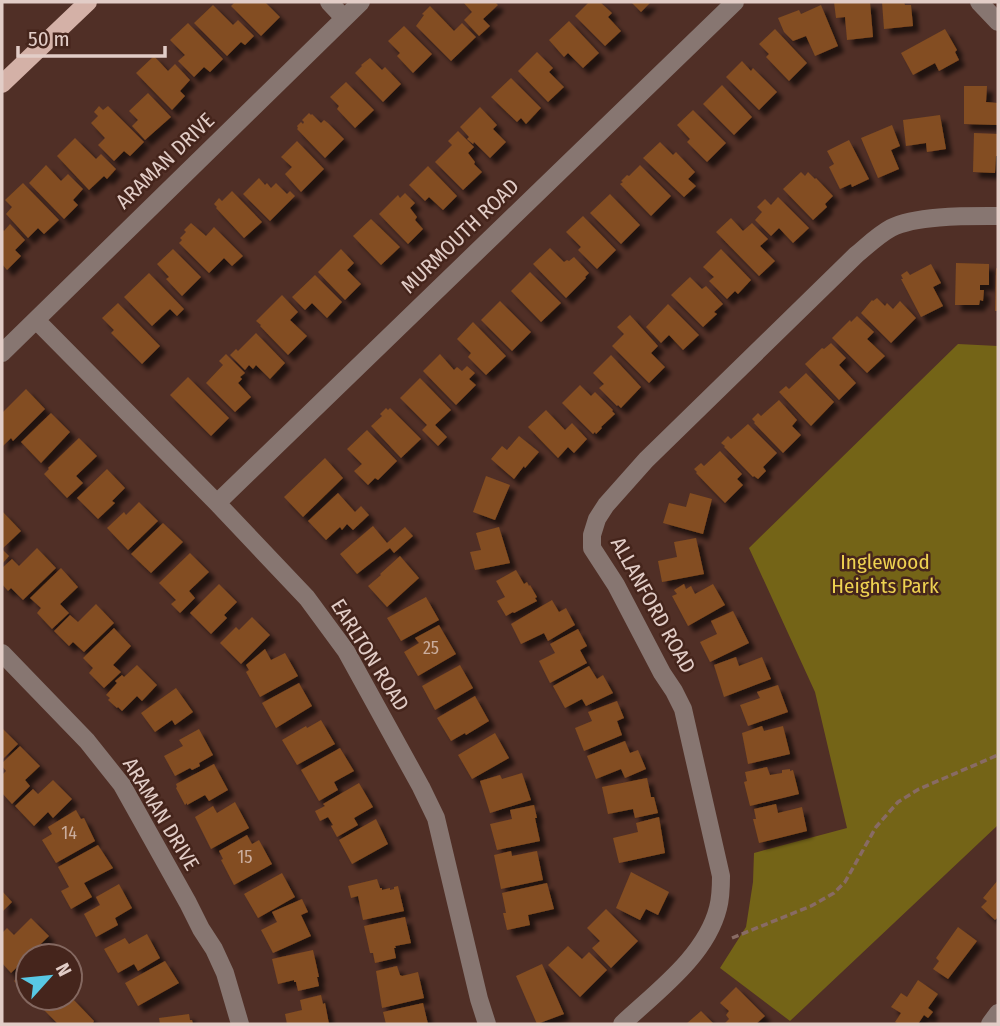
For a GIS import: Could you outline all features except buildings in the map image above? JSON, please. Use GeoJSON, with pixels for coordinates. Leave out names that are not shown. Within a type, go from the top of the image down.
{"type":"FeatureCollection","features":[{"type":"Feature","properties":{"kind":"main road"},"geometry":{"type":"LineString","coordinates":[[2,84],[88,2]]}},
{"type":"Feature","properties":{"kind":"street"},"geometry":{"type":"LineString","coordinates":[[329,2],[344,18]]}},
{"type":"Feature","properties":{"kind":"street","name":"ARAMAN DRIVE"},"geometry":{"type":"LineString","coordinates":[[2,354],[361,2]]}},
{"type":"Feature","properties":{"kind":"street","name":"MURMOUTH ROAD"},"geometry":{"type":"LineString","coordinates":[[217,503],[735,2]]}},
{"type":"Feature","properties":{"kind":"street"},"geometry":{"type":"LineString","coordinates":[[979,2],[998,22]]}},
{"type":"Feature","properties":{"kind":"street","name":"ALLANFORD ROAD"},"geometry":{"type":"LineString","coordinates":[[622,1024],[692,958],[712,925],[720,895],[721,876],[682,709],[616,585],[592,548],[592,535],[597,520],[606,505],[677,429],[875,239],[891,228],[911,221],[998,216]]}},
{"type":"Feature","properties":{"kind":"street","name":"EARLTON ROAD"},"geometry":{"type":"LineString","coordinates":[[36,320],[307,598],[346,651],[436,818],[487,1024]]}},
{"type":"Feature","properties":{"kind":"street","name":"ARAMAN DRIVE"},"geometry":{"type":"LineString","coordinates":[[2,653],[87,740],[122,785],[214,949],[225,972],[240,1024]]}},
{"type":"Feature","properties":{"kind":"street"},"geometry":{"type":"LineString","coordinates":[[990,1024],[998,1013]]}},
{"type":"Feature","properties":{"kind":"path"},"geometry":{"type":"LineString","coordinates":[[732,938],[811,906],[834,893],[845,882],[876,827],[898,802],[919,789],[998,755]]}},
{"type":"Feature","properties":{"kind":"green space","name":"Inglewood Heights Park"},"geometry":{"type":"Polygon","coordinates":[[[958,344],[998,346],[998,825],[790,1021],[720,968],[746,927],[753,882],[754,853],[847,828],[815,692],[749,548],[958,344]]]}}]}
